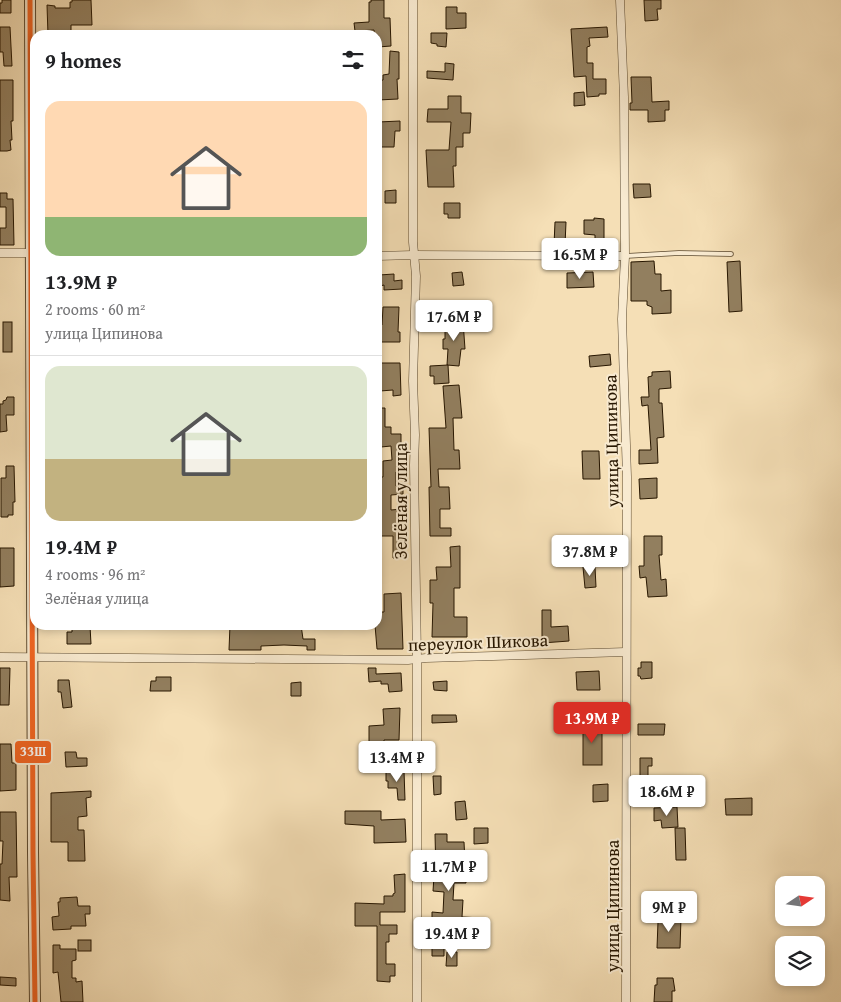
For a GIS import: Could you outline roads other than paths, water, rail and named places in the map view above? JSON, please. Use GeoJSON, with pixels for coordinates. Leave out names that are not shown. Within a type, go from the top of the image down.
{"type":"FeatureCollection","features":[{"type":"Feature","properties":{"kind":"street"},"geometry":{"type":"LineString","coordinates":[[30,0],[30,30]]}},
{"type":"Feature","properties":{"kind":"street","name":"Зелёная улица"},"geometry":{"type":"LineString","coordinates":[[413,0],[413,255],[416,276],[413,381],[417,658],[418,1002]]}},
{"type":"Feature","properties":{"kind":"street","name":"улица Ципинова"},"geometry":{"type":"LineString","coordinates":[[620,0],[624,97],[625,256],[622,319],[627,486],[626,1002]]}},
{"type":"Feature","properties":{"kind":"street"},"geometry":{"type":"LineString","coordinates":[[0,253],[30,253]]}},
{"type":"Feature","properties":{"kind":"street"},"geometry":{"type":"LineString","coordinates":[[382,256],[625,256]]}},
{"type":"Feature","properties":{"kind":"street"},"geometry":{"type":"LineString","coordinates":[[32,630],[35,1002]]}},
{"type":"Feature","properties":{"kind":"street","name":"переулок Шикова"},"geometry":{"type":"LineString","coordinates":[[0,657],[417,658],[626,652]]}},
{"type":"Feature","properties":{"kind":"lane"},"geometry":{"type":"LineString","coordinates":[[625,256],[732,254]]}}]}
